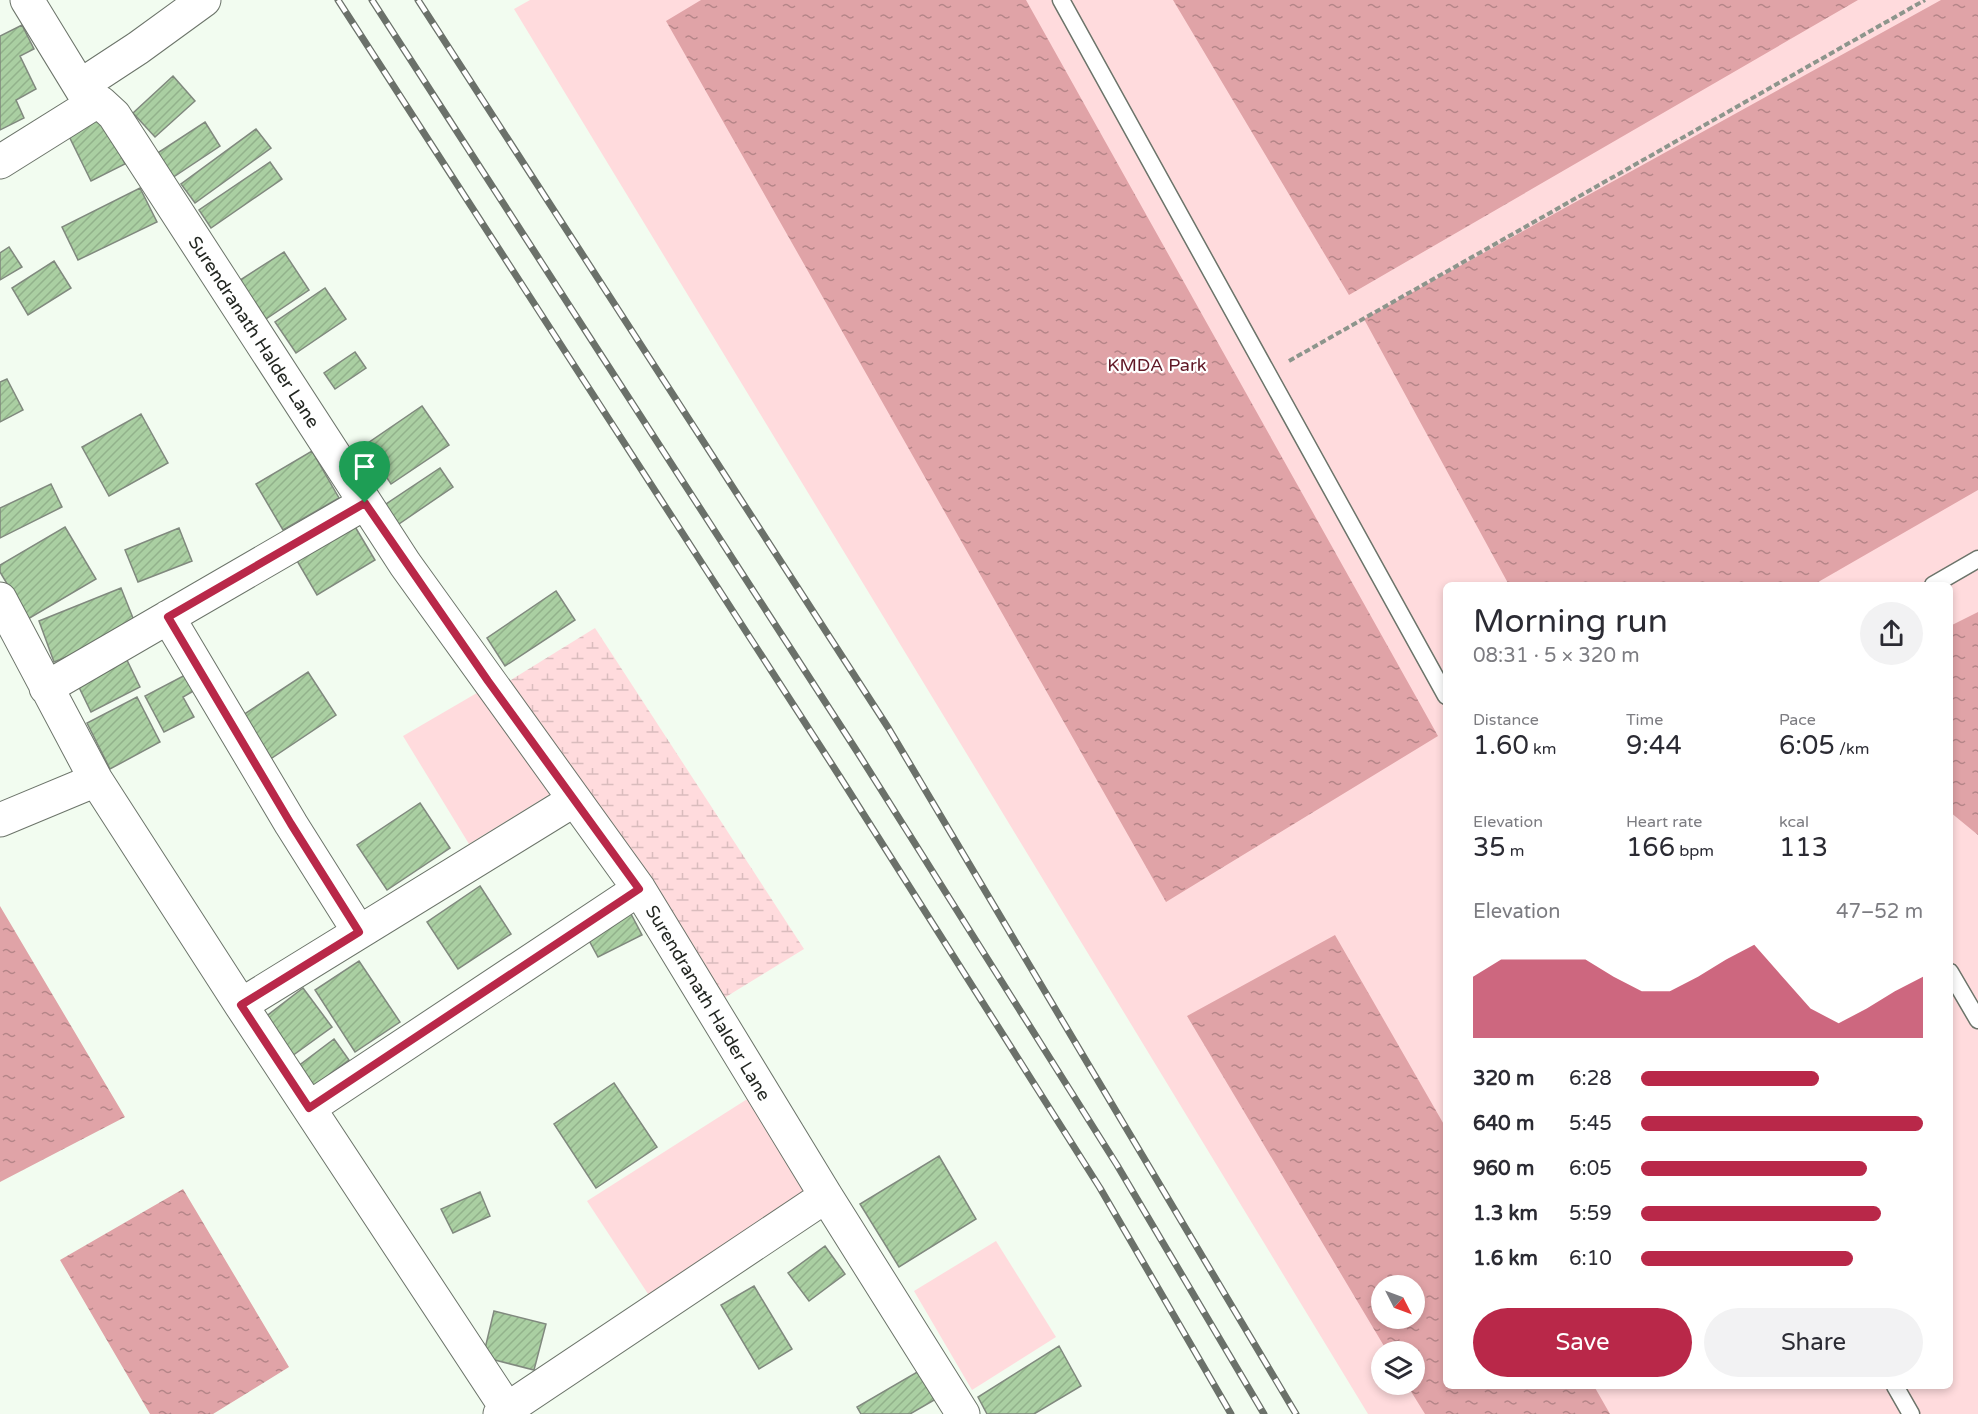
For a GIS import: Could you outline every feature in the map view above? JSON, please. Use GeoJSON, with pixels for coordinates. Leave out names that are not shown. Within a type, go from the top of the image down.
{"type":"FeatureCollection","features":[{"type":"Feature","properties":{"kind":"street"},"geometry":{"type":"LineString","coordinates":[[27,0],[85,95]]}},
{"type":"Feature","properties":{"kind":"street"},"geometry":{"type":"LineString","coordinates":[[0,162],[85,95],[138,48],[204,0]]}},
{"type":"Feature","properties":{"kind":"street","name":"Surendranath Halder Lane"},"geometry":{"type":"LineString","coordinates":[[85,95],[101,103],[114,115],[405,564],[639,889],[826,1196],[963,1414]]}},
{"type":"Feature","properties":{"kind":"street"},"geometry":{"type":"LineString","coordinates":[[46,688],[365,503]]}},
{"type":"Feature","properties":{"kind":"street"},"geometry":{"type":"LineString","coordinates":[[0,598],[96,780],[503,1412],[826,1196]]}},
{"type":"Feature","properties":{"kind":"street"},"geometry":{"type":"LineString","coordinates":[[168,617],[291,824],[359,932]]}},
{"type":"Feature","properties":{"kind":"street"},"geometry":{"type":"LineString","coordinates":[[0,820],[96,780]]}},
{"type":"Feature","properties":{"kind":"street"},"geometry":{"type":"LineString","coordinates":[[241,1005],[574,800]]}},
{"type":"Feature","properties":{"kind":"street"},"geometry":{"type":"LineString","coordinates":[[309,1108],[639,889]]}},
{"type":"Feature","properties":{"kind":"lane"},"geometry":{"type":"LineString","coordinates":[[1061,0],[1443,691]]}},
{"type":"Feature","properties":{"kind":"lane"},"geometry":{"type":"LineString","coordinates":[[1938,582],[1978,559]]}},
{"type":"Feature","properties":{"kind":"lane"},"geometry":{"type":"LineString","coordinates":[[1953,977],[1978,1020]]}},
{"type":"Feature","properties":{"kind":"lane"},"geometry":{"type":"LineString","coordinates":[[1897,1389],[1911,1414]]}},
{"type":"Feature","properties":{"kind":"path"},"geometry":{"type":"LineString","coordinates":[[1268,373],[1925,0]]}},
{"type":"Feature","properties":{"kind":"green space","name":"KMDA Park"},"geometry":{"type":"Polygon","coordinates":[[[530,0],[1978,0],[1978,1414],[1368,1414],[514,9],[530,0]]]}},
{"type":"Feature","properties":{"kind":"green space"},"geometry":{"type":"Polygon","coordinates":[[[595,628],[804,949],[716,1003],[501,686],[595,628]]]}},
{"type":"Feature","properties":{"kind":"green space"},"geometry":{"type":"Polygon","coordinates":[[[482,690],[555,791],[469,844],[403,736],[482,690]]]}},
{"type":"Feature","properties":{"kind":"green space"},"geometry":{"type":"Polygon","coordinates":[[[752,1096],[812,1192],[650,1297],[587,1201],[752,1096]]]}},
{"type":"Feature","properties":{"kind":"green space"},"geometry":{"type":"Polygon","coordinates":[[[996,1241],[1056,1337],[972,1390],[914,1291],[996,1241]]]}},
{"type":"Feature","properties":{"kind":"water"},"geometry":{"type":"Polygon","coordinates":[[[701,0],[1026,0],[1438,736],[1166,902],[666,21],[701,0]]]}},
{"type":"Feature","properties":{"kind":"water"},"geometry":{"type":"Polygon","coordinates":[[[1173,0],[1858,0],[1349,295],[1173,0]]]}},
{"type":"Feature","properties":{"kind":"water"},"geometry":{"type":"Polygon","coordinates":[[[1941,0],[1978,0],[1978,490],[1818,582],[1507,582],[1364,319],[1941,0]]]}},
{"type":"Feature","properties":{"kind":"water"},"geometry":{"type":"Polygon","coordinates":[[[1978,612],[1978,835],[1953,814],[1953,624],[1978,612]]]}},
{"type":"Feature","properties":{"kind":"water"},"geometry":{"type":"Polygon","coordinates":[[[0,906],[125,1117],[0,1182],[0,906]]]}},
{"type":"Feature","properties":{"kind":"water"},"geometry":{"type":"Polygon","coordinates":[[[1335,935],[1443,1123],[1443,1389],[1596,1389],[1610,1414],[1425,1414],[1413,1395],[1425,1395],[1425,1341],[1381,1341],[1374,1329],[1425,1329],[1425,1275],[1371,1275],[1371,1324],[1187,1016],[1335,935]]]}},
{"type":"Feature","properties":{"kind":"water"},"geometry":{"type":"Polygon","coordinates":[[[183,1189],[289,1367],[213,1414],[150,1414],[60,1260],[183,1189]]]}},
{"type":"Feature","properties":{"kind":"building"},"geometry":{"type":"Polygon","coordinates":[[[22,25],[34,49],[20,56],[36,89],[16,100],[24,118],[0,130],[0,36],[22,25]]]}},
{"type":"Feature","properties":{"kind":"building"},"geometry":{"type":"Polygon","coordinates":[[[173,76],[195,101],[155,137],[133,113],[173,76]]]}},
{"type":"Feature","properties":{"kind":"building"},"geometry":{"type":"Polygon","coordinates":[[[98,109],[125,164],[91,181],[64,126],[98,109]]]}},
{"type":"Feature","properties":{"kind":"building"},"geometry":{"type":"Polygon","coordinates":[[[205,122],[220,146],[169,180],[153,156],[205,122]]]}},
{"type":"Feature","properties":{"kind":"building"},"geometry":{"type":"Polygon","coordinates":[[[256,129],[271,148],[195,203],[181,184],[256,129]]]}},
{"type":"Feature","properties":{"kind":"building"},"geometry":{"type":"Polygon","coordinates":[[[270,162],[282,179],[211,228],[199,210],[270,162]]]}},
{"type":"Feature","properties":{"kind":"building"},"geometry":{"type":"Polygon","coordinates":[[[140,188],[157,222],[78,260],[62,227],[140,188]]]}},
{"type":"Feature","properties":{"kind":"building"},"geometry":{"type":"Polygon","coordinates":[[[9,247],[22,267],[0,280],[0,253],[9,247]]]}},
{"type":"Feature","properties":{"kind":"building"},"geometry":{"type":"Polygon","coordinates":[[[284,252],[309,290],[260,323],[234,284],[284,252]]]}},
{"type":"Feature","properties":{"kind":"building"},"geometry":{"type":"Polygon","coordinates":[[[54,261],[71,288],[28,315],[12,288],[54,261]]]}},
{"type":"Feature","properties":{"kind":"building"},"geometry":{"type":"Polygon","coordinates":[[[325,288],[346,319],[296,353],[275,322],[325,288]]]}},
{"type":"Feature","properties":{"kind":"building"},"geometry":{"type":"Polygon","coordinates":[[[355,352],[366,368],[335,389],[324,373],[355,352]]]}},
{"type":"Feature","properties":{"kind":"building"},"geometry":{"type":"Polygon","coordinates":[[[7,379],[23,410],[0,422],[0,382],[7,379]]]}},
{"type":"Feature","properties":{"kind":"building"},"geometry":{"type":"Polygon","coordinates":[[[422,406],[449,445],[391,484],[365,445],[422,406]]]}},
{"type":"Feature","properties":{"kind":"building"},"geometry":{"type":"Polygon","coordinates":[[[141,414],[168,463],[109,496],[82,447],[141,414]]]}},
{"type":"Feature","properties":{"kind":"building"},"geometry":{"type":"Polygon","coordinates":[[[312,451],[339,498],[283,530],[256,484],[312,451]]]}},
{"type":"Feature","properties":{"kind":"building"},"geometry":{"type":"Polygon","coordinates":[[[440,468],[453,487],[396,526],[383,506],[440,468]]]}},
{"type":"Feature","properties":{"kind":"building"},"geometry":{"type":"Polygon","coordinates":[[[51,484],[62,507],[0,538],[0,508],[51,484]]]}},
{"type":"Feature","properties":{"kind":"building"},"geometry":{"type":"Polygon","coordinates":[[[354,525],[375,560],[317,595],[296,559],[354,525]]]}},
{"type":"Feature","properties":{"kind":"building"},"geometry":{"type":"Polygon","coordinates":[[[65,527],[96,579],[28,619],[0,572],[0,565],[65,527]]]}},
{"type":"Feature","properties":{"kind":"building"},"geometry":{"type":"Polygon","coordinates":[[[179,528],[192,561],[138,582],[125,550],[179,528]]]}},
{"type":"Feature","properties":{"kind":"building"},"geometry":{"type":"Polygon","coordinates":[[[121,588],[137,628],[54,662],[39,621],[121,588]]]}},
{"type":"Feature","properties":{"kind":"building"},"geometry":{"type":"Polygon","coordinates":[[[556,591],[575,620],[505,666],[487,638],[556,591]]]}},
{"type":"Feature","properties":{"kind":"building"},"geometry":{"type":"Polygon","coordinates":[[[125,656],[140,687],[91,712],[76,681],[125,656]]]}},
{"type":"Feature","properties":{"kind":"building"},"geometry":{"type":"Polygon","coordinates":[[[308,672],[336,715],[266,762],[237,719],[308,672]]]}},
{"type":"Feature","properties":{"kind":"building"},"geometry":{"type":"Polygon","coordinates":[[[189,673],[197,689],[183,697],[194,717],[164,732],[145,696],[189,673]]]}},
{"type":"Feature","properties":{"kind":"building"},"geometry":{"type":"Polygon","coordinates":[[[137,697],[160,742],[110,769],[87,723],[137,697]]]}},
{"type":"Feature","properties":{"kind":"building"},"geometry":{"type":"Polygon","coordinates":[[[420,803],[450,848],[387,890],[357,845],[420,803]]]}},
{"type":"Feature","properties":{"kind":"building"},"geometry":{"type":"Polygon","coordinates":[[[480,886],[511,934],[458,969],[427,922],[480,886]]]}},
{"type":"Feature","properties":{"kind":"building"},"geometry":{"type":"Polygon","coordinates":[[[630,912],[642,935],[598,957],[586,935],[630,912]]]}},
{"type":"Feature","properties":{"kind":"building"},"geometry":{"type":"Polygon","coordinates":[[[359,961],[400,1022],[355,1052],[315,990],[359,961]]]}},
{"type":"Feature","properties":{"kind":"building"},"geometry":{"type":"Polygon","coordinates":[[[303,988],[332,1027],[292,1056],[264,1018],[303,988]]]}},
{"type":"Feature","properties":{"kind":"building"},"geometry":{"type":"Polygon","coordinates":[[[334,1039],[349,1060],[312,1087],[297,1067],[334,1039]]]}},
{"type":"Feature","properties":{"kind":"building"},"geometry":{"type":"Polygon","coordinates":[[[614,1083],[657,1147],[596,1188],[554,1124],[614,1083]]]}},
{"type":"Feature","properties":{"kind":"building"},"geometry":{"type":"Polygon","coordinates":[[[939,1156],[976,1219],[899,1267],[860,1204],[939,1156]]]}},
{"type":"Feature","properties":{"kind":"building"},"geometry":{"type":"Polygon","coordinates":[[[480,1192],[490,1216],[453,1233],[441,1209],[480,1192]]]}},
{"type":"Feature","properties":{"kind":"building"},"geometry":{"type":"Polygon","coordinates":[[[825,1246],[845,1274],[809,1301],[788,1273],[825,1246]]]}},
{"type":"Feature","properties":{"kind":"building"},"geometry":{"type":"Polygon","coordinates":[[[754,1286],[792,1349],[759,1369],[721,1305],[754,1286]]]}},
{"type":"Feature","properties":{"kind":"building"},"geometry":{"type":"Polygon","coordinates":[[[494,1311],[546,1324],[534,1370],[483,1357],[494,1311]]]}},
{"type":"Feature","properties":{"kind":"building"},"geometry":{"type":"Polygon","coordinates":[[[1059,1346],[1081,1386],[1034,1414],[987,1414],[978,1397],[1059,1346]]]}},
{"type":"Feature","properties":{"kind":"building"},"geometry":{"type":"Polygon","coordinates":[[[919,1371],[936,1399],[910,1414],[861,1414],[857,1407],[919,1371]]]}},
{"type":"Feature","properties":{"kind":"railway"},"geometry":{"type":"LineString","coordinates":[[338,0],[840,777],[1100,1188],[1231,1414]]}},
{"type":"Feature","properties":{"kind":"railway"},"geometry":{"type":"LineString","coordinates":[[372,0],[858,753],[1117,1165],[1264,1414]]}},
{"type":"Feature","properties":{"kind":"railway"},"geometry":{"type":"LineString","coordinates":[[418,0],[889,729],[1296,1414]]}},
{"type":"Feature","properties":{"kind":"route"},"geometry":{"type":"LineString","coordinates":[[365,503],[488,681],[639,889],[309,1108],[241,1005],[359,932],[291,824],[168,617],[365,503]]}}]}
